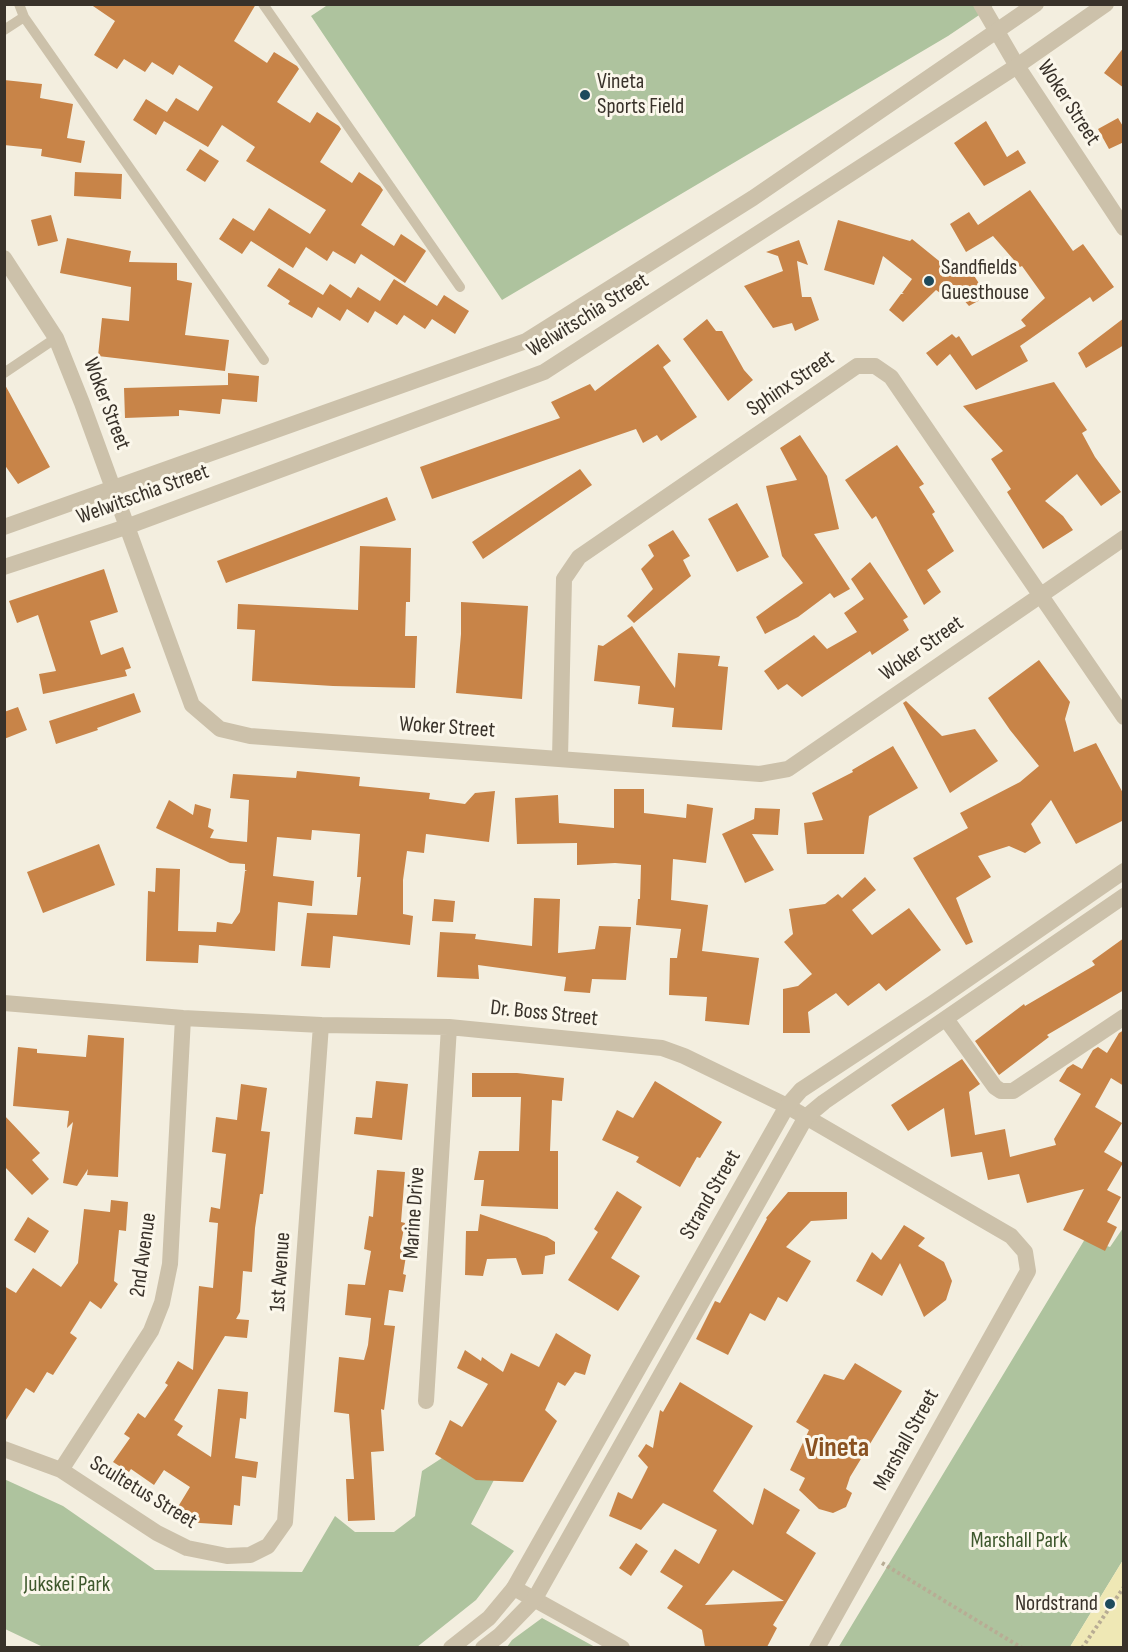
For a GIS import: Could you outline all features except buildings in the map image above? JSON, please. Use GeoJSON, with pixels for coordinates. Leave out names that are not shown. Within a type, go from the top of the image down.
{"type":"FeatureCollection","features":[{"type":"Feature","properties":{"kind":"street","name":"Woker Street"},"geometry":{"type":"LineString","coordinates":[[981,4],[1017,66],[1124,228]]}},
{"type":"Feature","properties":{"kind":"street","name":"Welwitschia Street"},"geometry":{"type":"LineString","coordinates":[[4,527],[526,340],[753,198],[1036,4]]}},
{"type":"Feature","properties":{"kind":"street","name":"Welwitschia Street"},"geometry":{"type":"LineString","coordinates":[[4,567],[126,527],[544,372],[1017,66],[1106,4]]}},
{"type":"Feature","properties":{"kind":"street","name":"Woker Street"},"geometry":{"type":"LineString","coordinates":[[4,258],[56,338],[192,705],[220,729],[250,736],[760,774],[788,769],[1124,538]]}},
{"type":"Feature","properties":{"kind":"street","name":"Sphinx Street"},"geometry":{"type":"LineString","coordinates":[[560,758],[564,579],[579,556],[857,366],[875,366],[891,377],[1124,717]]}},
{"type":"Feature","properties":{"kind":"street","name":"Strand Street"},"geometry":{"type":"LineString","coordinates":[[451,1647],[489,1618],[514,1588],[787,1106],[801,1090],[933,1003],[1124,871]]}},
{"type":"Feature","properties":{"kind":"street","name":"Strand Street"},"geometry":{"type":"LineString","coordinates":[[483,1647],[500,1635],[534,1600],[806,1117],[824,1102],[1124,896]]}},
{"type":"Feature","properties":{"kind":"street","name":"Dr. Boss Street"},"geometry":{"type":"LineString","coordinates":[[4,1003],[183,1018],[321,1025],[449,1027],[662,1048],[684,1056],[787,1106],[1011,1236],[1025,1252]]}},
{"type":"Feature","properties":{"kind":"street"},"geometry":{"type":"LineString","coordinates":[[946,1019],[995,1088],[1006,1092],[1013,1091],[1124,1017]]}},
{"type":"Feature","properties":{"kind":"street","name":"2nd Avenue"},"geometry":{"type":"LineString","coordinates":[[61,1470],[151,1331],[162,1302],[170,1264],[183,1018]]}},
{"type":"Feature","properties":{"kind":"street","name":"1st Avenue"},"geometry":{"type":"LineString","coordinates":[[285,1522],[321,1025]]}},
{"type":"Feature","properties":{"kind":"street","name":"Marine Drive"},"geometry":{"type":"LineString","coordinates":[[426,1401],[449,1027]]}},
{"type":"Feature","properties":{"kind":"street","name":"Marshall Street"},"geometry":{"type":"LineString","coordinates":[[816,1647],[1028,1271],[1025,1252]]}},
{"type":"Feature","properties":{"kind":"street","name":"Scultetus Street"},"geometry":{"type":"LineString","coordinates":[[4,1449],[61,1470],[157,1533],[187,1548],[227,1556],[250,1555],[268,1546],[285,1522]]}},
{"type":"Feature","properties":{"kind":"street"},"geometry":{"type":"LineString","coordinates":[[514,1588],[621,1647]]}},
{"type":"Feature","properties":{"kind":"lane"},"geometry":{"type":"LineString","coordinates":[[19,4],[24,17],[264,360]]}},
{"type":"Feature","properties":{"kind":"lane"},"geometry":{"type":"LineString","coordinates":[[263,4],[460,287]]}},
{"type":"Feature","properties":{"kind":"lane"},"geometry":{"type":"LineString","coordinates":[[4,30],[24,17]]}},
{"type":"Feature","properties":{"kind":"lane"},"geometry":{"type":"LineString","coordinates":[[4,373],[56,338]]}},
{"type":"Feature","properties":{"kind":"path"},"geometry":{"type":"LineString","coordinates":[[868,1555],[1022,1647]]}},
{"type":"Feature","properties":{"kind":"path"},"geometry":{"type":"LineString","coordinates":[[1082,1647],[1124,1587]]}},
{"type":"Feature","properties":{"kind":"green space"},"geometry":{"type":"Polygon","coordinates":[[[329,4],[994,5],[948,36],[502,300],[311,16],[329,4]]]}},
{"type":"Feature","properties":{"kind":"green space","name":"Marshall Park"},"geometry":{"type":"Polygon","coordinates":[[[1123,1228],[1123,1560],[1070,1647],[838,1648],[1085,1239],[1110,1247],[1123,1228]]]}},
{"type":"Feature","properties":{"kind":"green space","name":"Jukskei Park"},"geometry":{"type":"Polygon","coordinates":[[[442,1458],[495,1478],[471,1524],[514,1551],[476,1600],[417,1647],[43,1647],[5,1629],[4,1479],[63,1506],[155,1570],[302,1572],[335,1516],[355,1532],[394,1532],[415,1516],[422,1471],[442,1458]]]}},
{"type":"Feature","properties":{"kind":"green space"},"geometry":{"type":"Polygon","coordinates":[[[542,1618],[595,1647],[507,1647],[512,1640],[542,1618]]]}},
{"type":"Feature","properties":{"kind":"sand","name":"Nordstrand"},"geometry":{"type":"Polygon","coordinates":[[[1123,1560],[1123,1647],[1070,1647],[1123,1560]]]}},
{"type":"Feature","properties":{"kind":"place","name":"Vineta Sports Field"},"geometry":{"type":"Point","coordinates":[585,95]}},
{"type":"Feature","properties":{"kind":"place","name":"Sandfields Guesthouse"},"geometry":{"type":"Point","coordinates":[929,281]}},
{"type":"Feature","properties":{"kind":"place","name":"Nordstrand"},"geometry":{"type":"Point","coordinates":[1110,1604]}},
{"type":"Feature","properties":{"kind":"district","name":"Vineta"},"geometry":{"type":"Point","coordinates":[837,1449]}}]}
